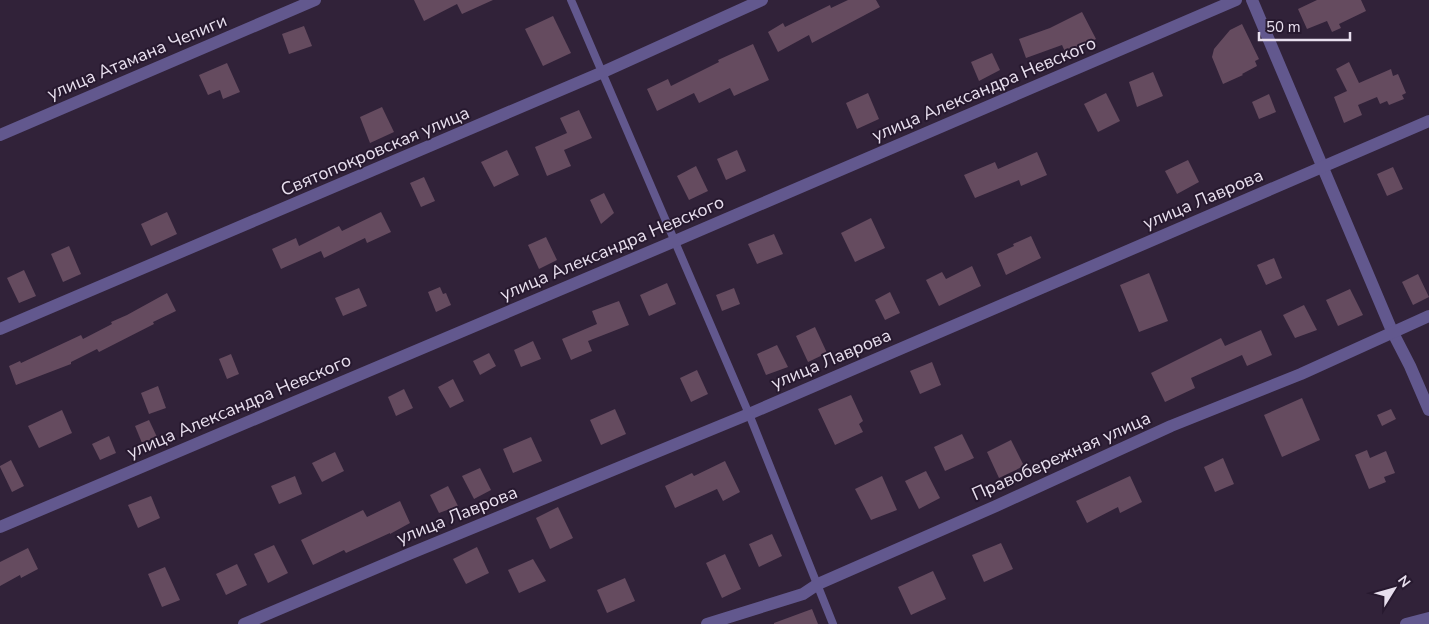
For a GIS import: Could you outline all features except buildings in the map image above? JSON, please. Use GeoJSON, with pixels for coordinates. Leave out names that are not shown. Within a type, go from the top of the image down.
{"type":"FeatureCollection","features":[{"type":"Feature","properties":{"kind":"street","name":"улица Атамана Чепиги"},"geometry":{"type":"LineString","coordinates":[[0,135],[315,0]]}},
{"type":"Feature","properties":{"kind":"street","name":"Святопокровская улица"},"geometry":{"type":"LineString","coordinates":[[0,329],[603,72],[762,0]]}},
{"type":"Feature","properties":{"kind":"street","name":"улица Александра Невского"},"geometry":{"type":"LineString","coordinates":[[0,527],[675,241],[1236,0]]}},
{"type":"Feature","properties":{"kind":"street"},"geometry":{"type":"LineString","coordinates":[[1252,0],[1392,331],[1429,410]]}},
{"type":"Feature","properties":{"kind":"street","name":"улица Лаврова"},"geometry":{"type":"LineString","coordinates":[[244,624],[749,414],[1429,121]]}},
{"type":"Feature","properties":{"kind":"street","name":"Правобережная улица"},"geometry":{"type":"LineString","coordinates":[[707,624],[803,594],[818,584],[1171,426],[1301,374],[1392,331],[1429,316]]}},
{"type":"Feature","properties":{"kind":"street"},"geometry":{"type":"LineString","coordinates":[[1406,624],[1429,618]]}},
{"type":"Feature","properties":{"kind":"lane"},"geometry":{"type":"LineString","coordinates":[[571,0],[749,414],[833,624]]}}]}
